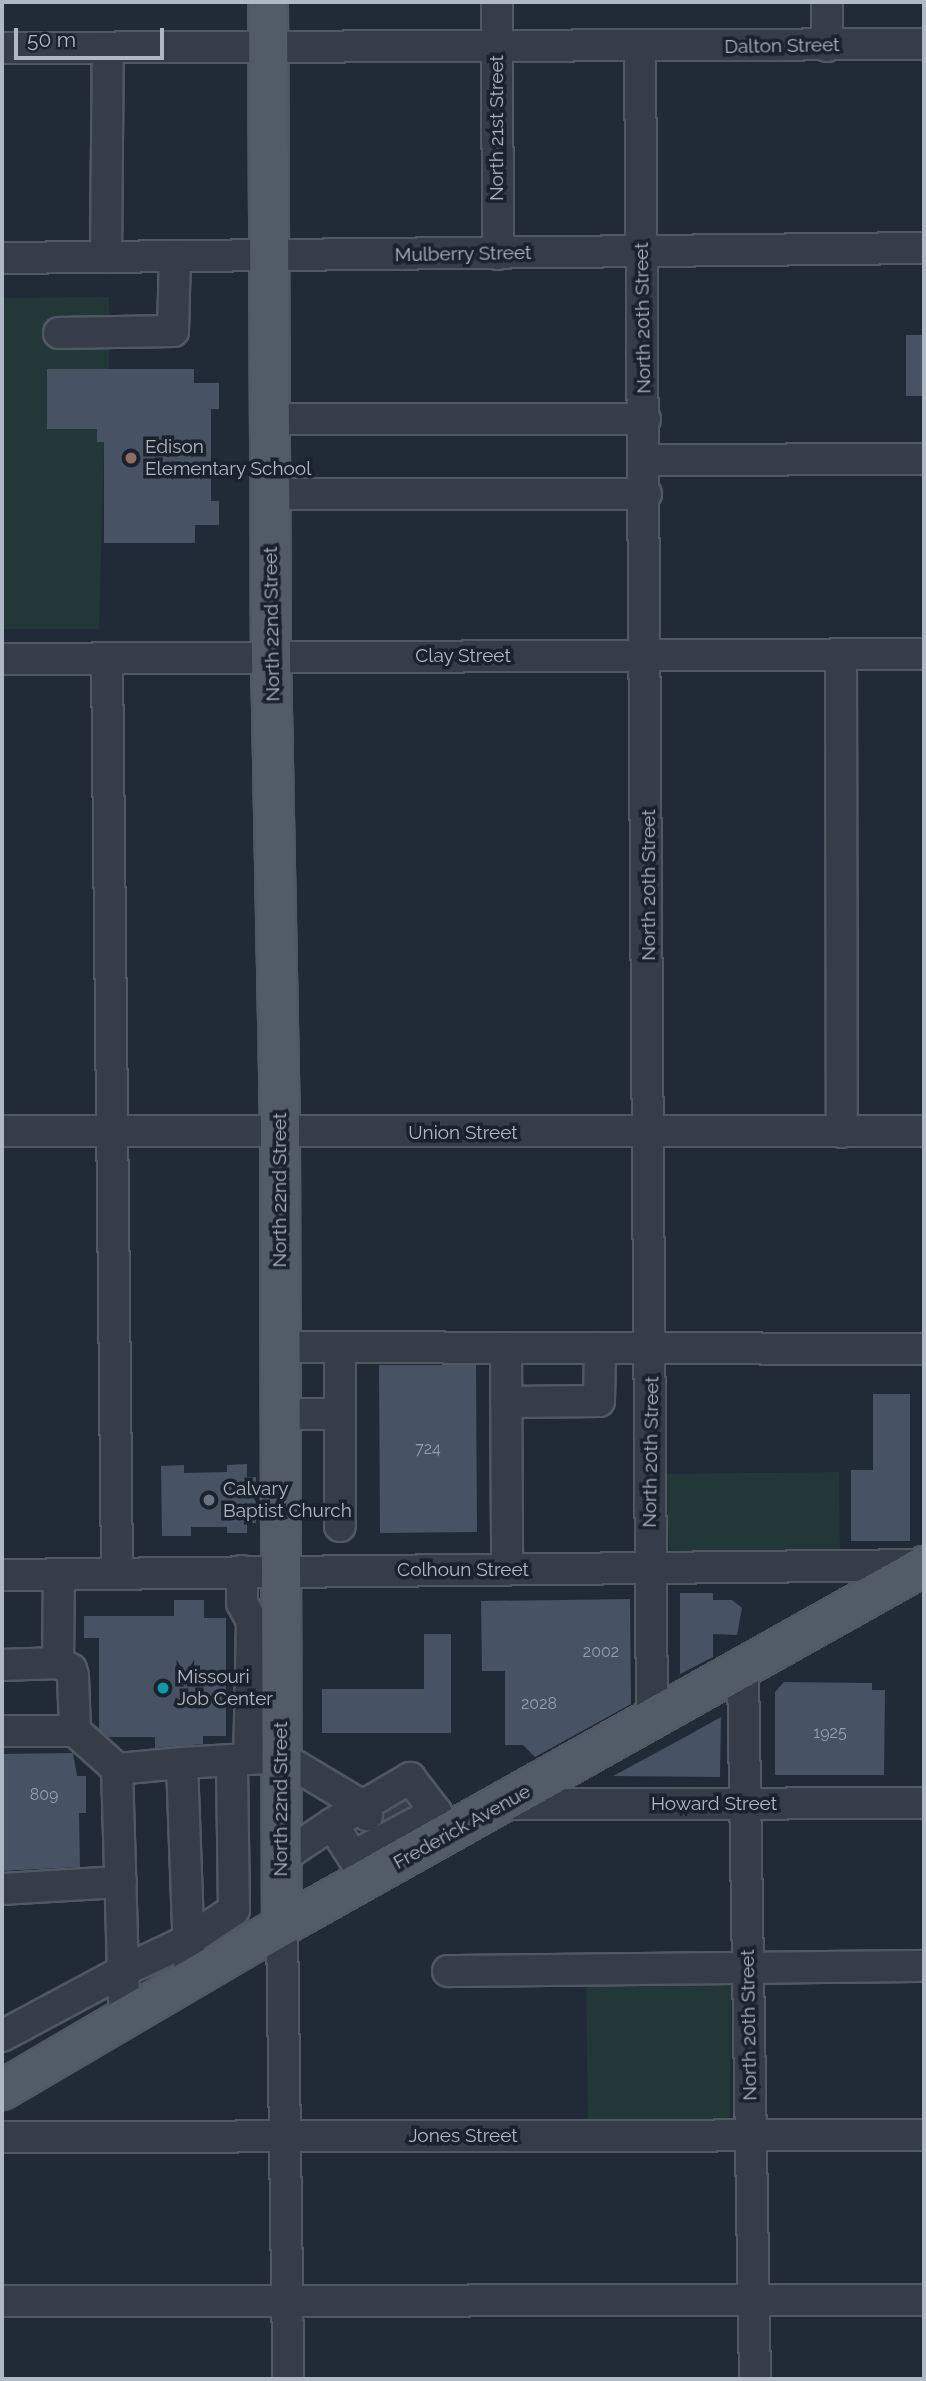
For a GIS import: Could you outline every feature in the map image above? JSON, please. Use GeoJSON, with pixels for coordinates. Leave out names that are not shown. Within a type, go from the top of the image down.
{"type":"FeatureCollection","features":[{"type":"Feature","properties":{"kind":"main road","name":"North 22nd Street"},"geometry":{"type":"LineString","coordinates":[[268,2],[271,657],[280,1133],[279,1571],[254,1759],[281,1858],[282,1926]]}},
{"type":"Feature","properties":{"kind":"main road","name":"Frederick Avenue"},"geometry":{"type":"LineString","coordinates":[[2,2090],[282,1926],[360,1867],[442,1824],[504,1804],[743,1671],[924,1566]]}},
{"type":"Feature","properties":{"kind":"street","name":"North 21st Street"},"geometry":{"type":"LineString","coordinates":[[497,2],[498,254]]}},
{"type":"Feature","properties":{"kind":"street"},"geometry":{"type":"LineString","coordinates":[[827,2],[827,46]]}},
{"type":"Feature","properties":{"kind":"street","name":"Dalton Street"},"geometry":{"type":"LineString","coordinates":[[2,47],[640,48],[924,44]]}},
{"type":"Feature","properties":{"kind":"street"},"geometry":{"type":"LineString","coordinates":[[106,257],[108,48]]}},
{"type":"Feature","properties":{"kind":"street","name":"North 20th Street"},"geometry":{"type":"LineString","coordinates":[[640,48],[651,1132],[652,1722]]}},
{"type":"Feature","properties":{"kind":"street","name":"Mulberry Street"},"geometry":{"type":"LineString","coordinates":[[2,258],[924,248]]}},
{"type":"Feature","properties":{"kind":"street"},"geometry":{"type":"LineString","coordinates":[[59,333],[173,331],[176,256]]}},
{"type":"Feature","properties":{"kind":"street"},"geometry":{"type":"LineString","coordinates":[[270,419],[645,419]]}},
{"type":"Feature","properties":{"kind":"street"},"geometry":{"type":"LineString","coordinates":[[645,460],[924,458]]}},
{"type":"Feature","properties":{"kind":"street"},"geometry":{"type":"LineString","coordinates":[[270,494],[646,494]]}},
{"type":"Feature","properties":{"kind":"street"},"geometry":{"type":"LineString","coordinates":[[841,654],[842,1132]]}},
{"type":"Feature","properties":{"kind":"street","name":"Clay Street"},"geometry":{"type":"LineString","coordinates":[[2,659],[924,654]]}},
{"type":"Feature","properties":{"kind":"street"},"geometry":{"type":"LineString","coordinates":[[107,659],[117,1573]]}},
{"type":"Feature","properties":{"kind":"street","name":"Union Street"},"geometry":{"type":"LineString","coordinates":[[2,1131],[924,1131]]}},
{"type":"Feature","properties":{"kind":"street"},"geometry":{"type":"LineString","coordinates":[[280,1347],[924,1349]]}},
{"type":"Feature","properties":{"kind":"street"},"geometry":{"type":"LineString","coordinates":[[340,1347],[340,1526]]}},
{"type":"Feature","properties":{"kind":"street"},"geometry":{"type":"LineString","coordinates":[[506,1348],[507,1569]]}},
{"type":"Feature","properties":{"kind":"street"},"geometry":{"type":"LineString","coordinates":[[506,1402],[599,1401],[600,1349]]}},
{"type":"Feature","properties":{"kind":"street"},"geometry":{"type":"LineString","coordinates":[[279,1414],[340,1414]]}},
{"type":"Feature","properties":{"kind":"street","name":"Colhoun Street"},"geometry":{"type":"LineString","coordinates":[[2,1575],[924,1566]]}},
{"type":"Feature","properties":{"kind":"street"},"geometry":{"type":"LineString","coordinates":[[2,2036],[123,1970],[189,1940],[234,1910],[254,1759],[252,1621],[242,1603],[242,1571]]}},
{"type":"Feature","properties":{"kind":"street"},"geometry":{"type":"LineString","coordinates":[[58,1663],[59,1574]]}},
{"type":"Feature","properties":{"kind":"street"},"geometry":{"type":"LineString","coordinates":[[2,1665],[58,1663],[71,1669],[75,1731]]}},
{"type":"Feature","properties":{"kind":"street","name":"North 20th Street"},"geometry":{"type":"LineString","coordinates":[[743,1671],[755,2379]]}},
{"type":"Feature","properties":{"kind":"street"},"geometry":{"type":"LineString","coordinates":[[2,1731],[75,1731],[117,1769],[125,2019]]}},
{"type":"Feature","properties":{"kind":"street"},"geometry":{"type":"LineString","coordinates":[[117,1769],[254,1759],[383,1818]]}},
{"type":"Feature","properties":{"kind":"street"},"geometry":{"type":"LineString","coordinates":[[182,1763],[190,1982]]}},
{"type":"Feature","properties":{"kind":"street"},"geometry":{"type":"LineString","coordinates":[[360,1867],[383,1818],[410,1778],[442,1824]]}},
{"type":"Feature","properties":{"kind":"street","name":"Howard Street"},"geometry":{"type":"LineString","coordinates":[[504,1804],[924,1802]]}},
{"type":"Feature","properties":{"kind":"street"},"geometry":{"type":"LineString","coordinates":[[281,1858],[332,1824],[383,1818],[442,1824]]}},
{"type":"Feature","properties":{"kind":"street"},"geometry":{"type":"LineString","coordinates":[[332,1824],[360,1867]]}},
{"type":"Feature","properties":{"kind":"street"},"geometry":{"type":"LineString","coordinates":[[2,1889],[121,1881]]}},
{"type":"Feature","properties":{"kind":"street","name":"North 22nd Street"},"geometry":{"type":"LineString","coordinates":[[282,1926],[288,2379]]}},
{"type":"Feature","properties":{"kind":"street"},"geometry":{"type":"LineString","coordinates":[[448,1971],[748,1965],[924,1966]]}},
{"type":"Feature","properties":{"kind":"street"},"geometry":{"type":"LineString","coordinates":[[39,2017],[59,2057]]}},
{"type":"Feature","properties":{"kind":"street","name":"Jones Street"},"geometry":{"type":"LineString","coordinates":[[2,2137],[924,2135]]}},
{"type":"Feature","properties":{"kind":"street"},"geometry":{"type":"LineString","coordinates":[[2,2301],[287,2303],[924,2300]]}},
{"type":"Feature","properties":{"kind":"green space"},"geometry":{"type":"Polygon","coordinates":[[[109,297],[109,369],[47,370],[47,429],[97,429],[98,442],[104,442],[99,629],[2,629],[2,298],[109,297]]]}},
{"type":"Feature","properties":{"kind":"green space"},"geometry":{"type":"Polygon","coordinates":[[[839,1472],[840,1555],[675,1554],[669,1547],[665,1474],[839,1472]]]}},
{"type":"Feature","properties":{"kind":"green space"},"geometry":{"type":"Polygon","coordinates":[[[731,1975],[730,2117],[722,2122],[588,2123],[586,1977],[731,1975]]]}},
{"type":"Feature","properties":{"kind":"building"},"geometry":{"type":"Polygon","coordinates":[[[906,335],[924,335],[924,396],[906,396],[906,335]]]}},
{"type":"Feature","properties":{"kind":"building","name":"Edison Elementary School"},"geometry":{"type":"Polygon","coordinates":[[[47,369],[194,369],[194,383],[219,383],[219,409],[211,409],[211,501],[219,501],[219,525],[195,525],[195,543],[104,543],[104,442],[97,442],[97,429],[47,429],[47,369]]]}},
{"type":"Feature","properties":{"kind":"building"},"geometry":{"type":"Polygon","coordinates":[[[379,1365],[476,1365],[477,1532],[380,1533],[379,1365]]]}},
{"type":"Feature","properties":{"kind":"building"},"geometry":{"type":"Polygon","coordinates":[[[873,1394],[910,1394],[910,1541],[851,1541],[851,1470],[873,1470],[873,1394]]]}},
{"type":"Feature","properties":{"kind":"building","name":"Calvary Baptist Church"},"geometry":{"type":"Polygon","coordinates":[[[247,1464],[247,1477],[256,1477],[256,1523],[247,1523],[247,1533],[227,1533],[227,1527],[191,1527],[191,1536],[162,1536],[161,1466],[184,1465],[184,1473],[227,1472],[227,1465],[247,1464]]]}},
{"type":"Feature","properties":{"kind":"building"},"geometry":{"type":"Polygon","coordinates":[[[680,1593],[713,1593],[713,1600],[732,1600],[742,1608],[737,1635],[713,1634],[713,1657],[680,1674],[680,1593]]]}},
{"type":"Feature","properties":{"kind":"building"},"geometry":{"type":"Polygon","coordinates":[[[630,1599],[631,1704],[535,1757],[523,1745],[505,1745],[505,1671],[482,1671],[481,1601],[630,1599]]]}},
{"type":"Feature","properties":{"kind":"building","name":"Missouri Job Center"},"geometry":{"type":"Polygon","coordinates":[[[174,1600],[204,1600],[204,1618],[226,1618],[226,1736],[203,1736],[203,1744],[155,1748],[155,1737],[108,1737],[99,1729],[99,1638],[84,1638],[84,1616],[174,1616],[174,1600]]]}},
{"type":"Feature","properties":{"kind":"building"},"geometry":{"type":"Polygon","coordinates":[[[424,1634],[451,1634],[451,1733],[322,1733],[322,1689],[424,1689],[424,1634]]]}},
{"type":"Feature","properties":{"kind":"building"},"geometry":{"type":"Polygon","coordinates":[[[784,1682],[872,1683],[872,1690],[885,1690],[884,1775],[775,1775],[775,1692],[784,1682]]]}},
{"type":"Feature","properties":{"kind":"building"},"geometry":{"type":"Polygon","coordinates":[[[721,1717],[720,1777],[613,1776],[687,1736],[721,1717]]]}},
{"type":"Feature","properties":{"kind":"building"},"geometry":{"type":"Polygon","coordinates":[[[73,1753],[77,1776],[86,1776],[86,1813],[79,1813],[80,1867],[2,1871],[2,1754],[73,1753]]]}},
{"type":"Feature","properties":{"kind":"tunnel"},"geometry":{"type":"LineString","coordinates":[[389,1803],[400,1821]]}},
{"type":"Feature","properties":{"kind":"place","name":"Edison Elementary School"},"geometry":{"type":"Point","coordinates":[131,458]}},
{"type":"Feature","properties":{"kind":"place","name":"Calvary Baptist Church"},"geometry":{"type":"Point","coordinates":[209,1500]}},
{"type":"Feature","properties":{"kind":"place","name":"Missouri Job Center"},"geometry":{"type":"Point","coordinates":[163,1688]}}]}
